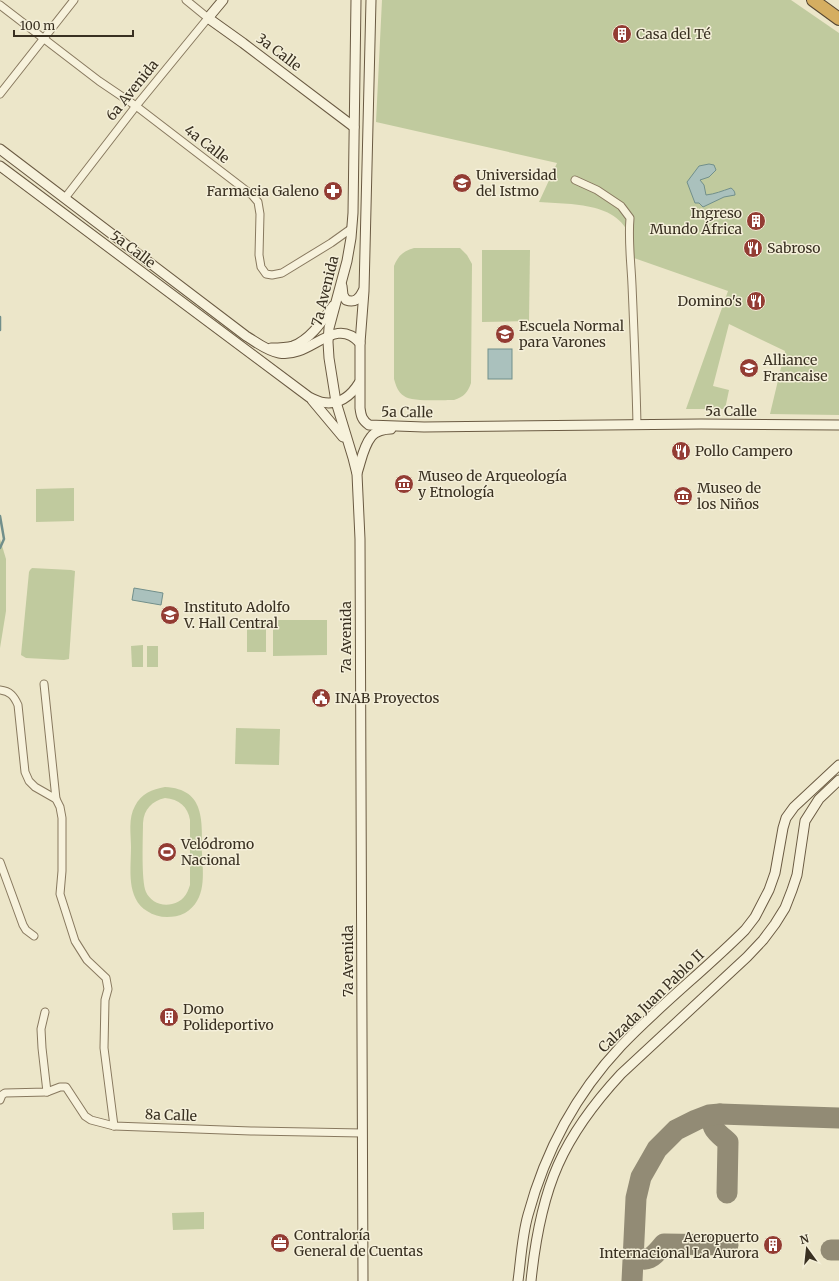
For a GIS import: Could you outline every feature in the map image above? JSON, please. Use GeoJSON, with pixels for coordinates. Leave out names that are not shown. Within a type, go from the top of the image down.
{"type":"FeatureCollection","features":[{"type":"Feature","properties":{"kind":"highway"},"geometry":{"type":"LineString","coordinates":[[813,0],[839,19]]}},
{"type":"Feature","properties":{"kind":"main road","name":"6a Avenida"},"geometry":{"type":"LineString","coordinates":[[208,18],[222,0]]}},
{"type":"Feature","properties":{"kind":"main road","name":"7a Avenida"},"geometry":{"type":"LineString","coordinates":[[356,0],[352,228],[342,283],[328,336],[329,358],[336,402],[348,444],[354,458],[357,474],[360,545],[363,1281]]}},
{"type":"Feature","properties":{"kind":"main road"},"geometry":{"type":"LineString","coordinates":[[336,402],[346,398],[354,392],[359,383],[364,291],[371,0]]}},
{"type":"Feature","properties":{"kind":"main road","name":"3a Calle"},"geometry":{"type":"LineString","coordinates":[[208,18],[244,43],[354,127]]}},
{"type":"Feature","properties":{"kind":"main road","name":"5a Calle"},"geometry":{"type":"LineString","coordinates":[[0,149],[246,336],[266,348],[278,353],[292,354],[304,350],[328,336],[338,333],[347,333],[355,337],[360,343]]}},
{"type":"Feature","properties":{"kind":"main road","name":"5a Calle"},"geometry":{"type":"LineString","coordinates":[[0,166],[309,397],[322,402],[336,402]]}},
{"type":"Feature","properties":{"kind":"main road"},"geometry":{"type":"LineString","coordinates":[[342,283],[343,296],[350,302],[360,298],[364,291]]}},
{"type":"Feature","properties":{"kind":"main road"},"geometry":{"type":"LineString","coordinates":[[266,348],[293,346],[305,340],[337,301]]}},
{"type":"Feature","properties":{"kind":"main road","name":"5a Calle"},"geometry":{"type":"LineString","coordinates":[[359,383],[361,417],[364,422],[369,425],[424,427],[839,424]]}},
{"type":"Feature","properties":{"kind":"main road"},"geometry":{"type":"LineString","coordinates":[[309,397],[330,420],[348,444]]}},
{"type":"Feature","properties":{"kind":"main road"},"geometry":{"type":"LineString","coordinates":[[357,474],[364,451],[371,437],[375,433],[386,429],[424,427]]}},
{"type":"Feature","properties":{"kind":"main road","name":"Calzada Juan Pablo II"},"geometry":{"type":"LineString","coordinates":[[518,1281],[528,1216],[539,1180],[555,1141],[580,1098],[596,1075],[621,1046],[745,930],[755,917],[769,890],[775,873],[782,828],[786,818],[794,807],[839,764]]}},
{"type":"Feature","properties":{"kind":"main road"},"geometry":{"type":"LineString","coordinates":[[531,1281],[534,1254],[541,1218],[550,1186],[558,1164],[578,1127],[605,1091],[621,1074],[747,957],[771,929],[785,908],[797,875],[805,821],[819,799],[839,780]]}},
{"type":"Feature","properties":{"kind":"street"},"geometry":{"type":"LineString","coordinates":[[0,94],[74,0]]}},
{"type":"Feature","properties":{"kind":"street","name":"3a Calle"},"geometry":{"type":"LineString","coordinates":[[186,0],[208,18]]}},
{"type":"Feature","properties":{"kind":"street","name":"4a Calle"},"geometry":{"type":"LineString","coordinates":[[0,5],[99,81],[136,106],[252,195],[258,202],[260,214],[259,255],[261,267],[266,274],[272,276],[282,273],[352,228]]}},
{"type":"Feature","properties":{"kind":"street","name":"6a Avenida"},"geometry":{"type":"LineString","coordinates":[[65,198],[136,106],[208,18]]}},
{"type":"Feature","properties":{"kind":"street"},"geometry":{"type":"LineString","coordinates":[[575,180],[596,190],[621,206],[630,218],[629,228],[636,368],[637,425]]}},
{"type":"Feature","properties":{"kind":"street"},"geometry":{"type":"LineString","coordinates":[[44,684],[56,799],[60,807],[62,818],[62,870],[60,894],[75,941],[87,960],[106,978],[108,989],[105,1000],[104,1048],[114,1126]]}},
{"type":"Feature","properties":{"kind":"street"},"geometry":{"type":"LineString","coordinates":[[0,690],[9,692],[15,698],[18,705],[25,772],[29,781],[35,787],[56,799]]}},
{"type":"Feature","properties":{"kind":"street"},"geometry":{"type":"LineString","coordinates":[[0,862],[23,925],[26,930],[34,936]]}},
{"type":"Feature","properties":{"kind":"street"},"geometry":{"type":"LineString","coordinates":[[45,1012],[42,1029],[42,1048],[48,1092]]}},
{"type":"Feature","properties":{"kind":"street","name":"8a Calle"},"geometry":{"type":"LineString","coordinates":[[0,1100],[2,1095],[5,1093],[48,1092],[60,1088],[66,1088],[85,1116],[91,1120],[114,1126],[362,1133]]}},
{"type":"Feature","properties":{"kind":"green space"},"geometry":{"type":"Polygon","coordinates":[[[382,0],[791,0],[839,33],[839,415],[770,414],[785,351],[729,324],[713,386],[729,390],[725,409],[686,409],[728,291],[634,258],[631,240],[624,226],[614,216],[602,210],[572,204],[539,202],[557,163],[376,122],[382,0]]]}},
{"type":"Feature","properties":{"kind":"green space"},"geometry":{"type":"Polygon","coordinates":[[[414,248],[460,248],[467,255],[472,264],[471,383],[465,394],[454,400],[408,398],[399,391],[394,379],[394,266],[401,254],[414,248]]]}},
{"type":"Feature","properties":{"kind":"green space"},"geometry":{"type":"Polygon","coordinates":[[[482,250],[530,250],[529,321],[482,322],[482,250]]]}},
{"type":"Feature","properties":{"kind":"green space"},"geometry":{"type":"Polygon","coordinates":[[[74,488],[74,521],[36,522],[36,489],[74,488]]]}},
{"type":"Feature","properties":{"kind":"green space"},"geometry":{"type":"Polygon","coordinates":[[[0,539],[6,559],[6,611],[0,648],[0,539]]]}},
{"type":"Feature","properties":{"kind":"green space"},"geometry":{"type":"Polygon","coordinates":[[[32,568],[75,571],[69,659],[26,658],[21,655],[29,572],[32,568]]]}},
{"type":"Feature","properties":{"kind":"green space"},"geometry":{"type":"Polygon","coordinates":[[[247,620],[266,620],[266,652],[247,652],[247,620]]]}},
{"type":"Feature","properties":{"kind":"green space"},"geometry":{"type":"Polygon","coordinates":[[[273,620],[327,620],[327,655],[273,656],[273,620]]]}},
{"type":"Feature","properties":{"kind":"green space"},"geometry":{"type":"Polygon","coordinates":[[[143,645],[143,667],[132,667],[131,646],[143,645]]]}},
{"type":"Feature","properties":{"kind":"green space"},"geometry":{"type":"Polygon","coordinates":[[[147,646],[158,646],[158,667],[147,667],[147,646]]]}},
{"type":"Feature","properties":{"kind":"green space"},"geometry":{"type":"Polygon","coordinates":[[[236,728],[280,729],[279,765],[235,764],[236,728]]]}},
{"type":"Feature","properties":{"kind":"green space"},"geometry":{"type":"Polygon","coordinates":[[[165,787],[178,789],[188,794],[195,801],[199,809],[201,819],[203,878],[200,894],[192,908],[183,914],[172,917],[162,917],[147,911],[136,899],[131,882],[131,816],[140,798],[151,791],[165,787]],[[160,799],[150,806],[145,814],[143,823],[144,886],[146,892],[153,901],[164,905],[176,903],[181,900],[186,895],[190,885],[189,815],[182,804],[170,799],[160,799]]]}},
{"type":"Feature","properties":{"kind":"green space"},"geometry":{"type":"Polygon","coordinates":[[[204,1212],[204,1229],[173,1230],[172,1213],[204,1212]]]}},
{"type":"Feature","properties":{"kind":"water"},"geometry":{"type":"Polygon","coordinates":[[[709,164],[714,165],[716,170],[709,177],[700,180],[704,185],[706,195],[731,188],[735,195],[724,197],[703,207],[699,203],[695,203],[687,182],[699,166],[709,164]]]}},
{"type":"Feature","properties":{"kind":"water"},"geometry":{"type":"Polygon","coordinates":[[[488,349],[512,349],[512,379],[488,379],[488,349]]]}},
{"type":"Feature","properties":{"kind":"water"},"geometry":{"type":"Polygon","coordinates":[[[134,588],[163,593],[161,605],[132,600],[134,588]]]}},
{"type":"Feature","properties":{"kind":"waterway"},"geometry":{"type":"LineString","coordinates":[[0,317],[0,330]]}},
{"type":"Feature","properties":{"kind":"waterway"},"geometry":{"type":"LineString","coordinates":[[0,516],[4,539],[0,548]]}},
{"type":"Feature","properties":{"kind":"taxiway"},"geometry":{"type":"LineString","coordinates":[[720,1114],[715,1118],[713,1126],[717,1133],[728,1142],[727,1193]]}},
{"type":"Feature","properties":{"kind":"taxiway"},"geometry":{"type":"LineString","coordinates":[[632,1281],[636,1198],[641,1177],[657,1149],[676,1130],[709,1115],[720,1114],[839,1118]]}},
{"type":"Feature","properties":{"kind":"taxiway"},"geometry":{"type":"LineString","coordinates":[[633,1252],[642,1259],[646,1259],[654,1255],[664,1244],[728,1245]]}},
{"type":"Feature","properties":{"kind":"taxiway"},"geometry":{"type":"LineString","coordinates":[[831,1250],[839,1250]]}},
{"type":"Feature","properties":{"kind":"place","name":"Casa del Té"},"geometry":{"type":"Point","coordinates":[622,34]}},
{"type":"Feature","properties":{"kind":"place","name":"Universidad del Istmo"},"geometry":{"type":"Point","coordinates":[462,183]}},
{"type":"Feature","properties":{"kind":"place","name":"Farmacia Galeno"},"geometry":{"type":"Point","coordinates":[333,191]}},
{"type":"Feature","properties":{"kind":"place","name":"Ingreso Mundo África"},"geometry":{"type":"Point","coordinates":[756,221]}},
{"type":"Feature","properties":{"kind":"place","name":"Sabroso"},"geometry":{"type":"Point","coordinates":[753,248]}},
{"type":"Feature","properties":{"kind":"place","name":"Domino's"},"geometry":{"type":"Point","coordinates":[756,301]}},
{"type":"Feature","properties":{"kind":"place","name":"Escuela Normal para Varones"},"geometry":{"type":"Point","coordinates":[505,334]}},
{"type":"Feature","properties":{"kind":"place","name":"Alliance Francaise"},"geometry":{"type":"Point","coordinates":[749,368]}},
{"type":"Feature","properties":{"kind":"place","name":"Pollo Campero"},"geometry":{"type":"Point","coordinates":[681,451]}},
{"type":"Feature","properties":{"kind":"place","name":"Museo de Arqueología y Etnología"},"geometry":{"type":"Point","coordinates":[404,484]}},
{"type":"Feature","properties":{"kind":"place","name":"Museo de los Niños"},"geometry":{"type":"Point","coordinates":[683,496]}},
{"type":"Feature","properties":{"kind":"place","name":"Instituto Adolfo V. Hall Central"},"geometry":{"type":"Point","coordinates":[170,615]}},
{"type":"Feature","properties":{"kind":"place","name":"INAB Proyectos"},"geometry":{"type":"Point","coordinates":[321,698]}},
{"type":"Feature","properties":{"kind":"place","name":"Velódromo Nacional"},"geometry":{"type":"Point","coordinates":[167,852]}},
{"type":"Feature","properties":{"kind":"place","name":"Domo Polideportivo"},"geometry":{"type":"Point","coordinates":[169,1017]}},
{"type":"Feature","properties":{"kind":"place","name":"Contraloría General de Cuentas"},"geometry":{"type":"Point","coordinates":[280,1243]}},
{"type":"Feature","properties":{"kind":"place","name":"Aeropuerto Internacional La Aurora"},"geometry":{"type":"Point","coordinates":[773,1245]}}]}
